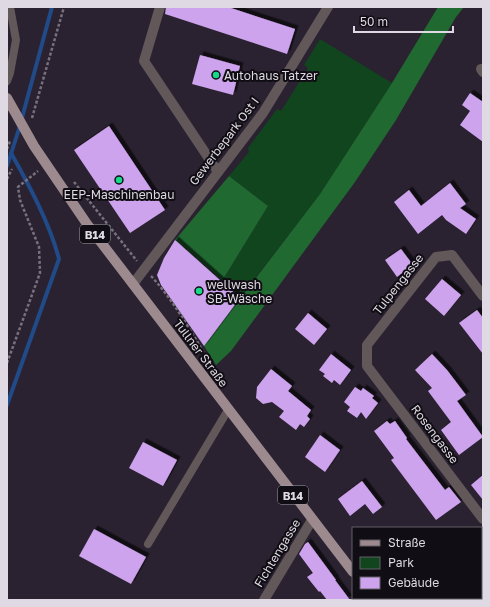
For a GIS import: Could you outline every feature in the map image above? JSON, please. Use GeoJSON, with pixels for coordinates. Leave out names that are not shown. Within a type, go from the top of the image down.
{"type":"FeatureCollection","features":[{"type":"Feature","properties":{"kind":"main road","name":"B14"},"geometry":{"type":"LineString","coordinates":[[8,101],[27,135]]}},
{"type":"Feature","properties":{"kind":"main road","name":"Tullner Straße"},"geometry":{"type":"LineString","coordinates":[[27,135],[87,224],[352,571]]}},
{"type":"Feature","properties":{"kind":"street"},"geometry":{"type":"LineString","coordinates":[[160,7],[144,61],[218,172]]}},
{"type":"Feature","properties":{"kind":"street","name":"Gewerbepark Ost I"},"geometry":{"type":"LineString","coordinates":[[133,284],[263,112],[328,7]]}},
{"type":"Feature","properties":{"kind":"street","name":"Tulpengasse"},"geometry":{"type":"LineString","coordinates":[[367,366],[367,345],[436,257],[452,255],[483,296]]}},
{"type":"Feature","properties":{"kind":"street","name":"Rosengasse"},"geometry":{"type":"LineString","coordinates":[[367,366],[483,519]]}},
{"type":"Feature","properties":{"kind":"street","name":"Fichtengasse"},"geometry":{"type":"LineString","coordinates":[[264,600],[312,520]]}},
{"type":"Feature","properties":{"kind":"lane"},"geometry":{"type":"LineString","coordinates":[[7,81],[10,73],[16,40],[10,7]]}},
{"type":"Feature","properties":{"kind":"lane"},"geometry":{"type":"LineString","coordinates":[[148,544],[228,410]]}},
{"type":"Feature","properties":{"kind":"path"},"geometry":{"type":"LineString","coordinates":[[27,135],[64,7]]}},
{"type":"Feature","properties":{"kind":"path"},"geometry":{"type":"LineString","coordinates":[[7,149],[10,141]]}},
{"type":"Feature","properties":{"kind":"path"},"geometry":{"type":"LineString","coordinates":[[7,362],[40,273],[39,248],[20,200],[18,187],[46,165]]}},
{"type":"Feature","properties":{"kind":"path"},"geometry":{"type":"LineString","coordinates":[[7,179],[12,169]]}},
{"type":"Feature","properties":{"kind":"path"},"geometry":{"type":"LineString","coordinates":[[71,178],[144,270],[164,292],[190,330],[213,369]]}},
{"type":"Feature","properties":{"kind":"green space"},"geometry":{"type":"Polygon","coordinates":[[[438,7],[464,7],[456,17],[396,120],[355,182],[231,351],[216,365],[204,346],[320,194],[392,83],[438,7]]]}},
{"type":"Feature","properties":{"kind":"green space"},"geometry":{"type":"Polygon","coordinates":[[[320,39],[392,83],[320,194],[240,298],[222,281],[268,206],[229,176],[249,152],[248,148],[277,109],[281,111],[308,68],[304,65],[320,39]]]}},
{"type":"Feature","properties":{"kind":"green space"},"geometry":{"type":"Polygon","coordinates":[[[229,176],[268,206],[222,281],[175,240],[229,176]]]}},
{"type":"Feature","properties":{"kind":"building"},"geometry":{"type":"Polygon","coordinates":[[[166,7],[228,7],[295,29],[287,54],[165,14],[166,7]]]}},
{"type":"Feature","properties":{"kind":"building","name":"Autohaus Tatzer"},"geometry":{"type":"Polygon","coordinates":[[[200,55],[240,66],[233,95],[192,84],[200,55]]]}},
{"type":"Feature","properties":{"kind":"building"},"geometry":{"type":"Polygon","coordinates":[[[470,93],[483,102],[483,142],[460,125],[470,111],[462,105],[470,93]]]}},
{"type":"Feature","properties":{"kind":"building","name":"EEP-Maschinenbau"},"geometry":{"type":"Polygon","coordinates":[[[109,126],[165,210],[130,233],[74,150],[109,126]]]}},
{"type":"Feature","properties":{"kind":"building"},"geometry":{"type":"Polygon","coordinates":[[[450,183],[466,204],[460,208],[476,219],[466,234],[446,220],[442,215],[418,234],[394,202],[409,190],[421,206],[450,183]]]}},
{"type":"Feature","properties":{"kind":"building","name":"wellwash SB-Wäsche"},"geometry":{"type":"Polygon","coordinates":[[[175,240],[240,298],[204,346],[161,285],[157,275],[164,258],[175,240]]]}},
{"type":"Feature","properties":{"kind":"building"},"geometry":{"type":"Polygon","coordinates":[[[401,249],[413,265],[397,277],[385,260],[401,249]]]}},
{"type":"Feature","properties":{"kind":"building"},"geometry":{"type":"Polygon","coordinates":[[[442,279],[461,295],[444,316],[425,299],[442,279]]]}},
{"type":"Feature","properties":{"kind":"building"},"geometry":{"type":"Polygon","coordinates":[[[477,310],[483,318],[483,354],[459,323],[477,310]]]}},
{"type":"Feature","properties":{"kind":"building"},"geometry":{"type":"Polygon","coordinates":[[[308,313],[327,329],[314,345],[295,329],[308,313]]]}},
{"type":"Feature","properties":{"kind":"building"},"geometry":{"type":"Polygon","coordinates":[[[331,354],[351,370],[340,385],[334,380],[332,383],[323,376],[325,374],[319,370],[331,354]]]}},
{"type":"Feature","properties":{"kind":"building"},"geometry":{"type":"Polygon","coordinates":[[[432,354],[447,370],[466,395],[457,401],[483,437],[459,455],[441,430],[451,422],[428,391],[432,388],[415,370],[432,354]]]}},
{"type":"Feature","properties":{"kind":"building"},"geometry":{"type":"Polygon","coordinates":[[[271,369],[292,386],[288,391],[311,410],[307,416],[310,419],[304,427],[300,424],[296,430],[279,417],[284,411],[272,402],[263,404],[256,398],[257,387],[271,369]]]}},
{"type":"Feature","properties":{"kind":"building"},"geometry":{"type":"Polygon","coordinates":[[[355,387],[361,391],[363,388],[374,396],[372,398],[378,403],[366,419],[361,412],[357,418],[347,411],[350,407],[344,402],[355,387]]]}},
{"type":"Feature","properties":{"kind":"building"},"geometry":{"type":"Polygon","coordinates":[[[387,421],[390,424],[395,421],[407,438],[406,439],[445,490],[449,487],[461,502],[436,520],[391,460],[394,458],[374,431],[387,421]]]}},
{"type":"Feature","properties":{"kind":"building"},"geometry":{"type":"Polygon","coordinates":[[[320,435],[340,450],[325,472],[305,457],[320,435]]]}},
{"type":"Feature","properties":{"kind":"building"},"geometry":{"type":"Polygon","coordinates":[[[143,442],[177,460],[163,486],[129,468],[143,442]]]}},
{"type":"Feature","properties":{"kind":"building"},"geometry":{"type":"Polygon","coordinates":[[[483,475],[483,500],[471,485],[483,475]]]}},
{"type":"Feature","properties":{"kind":"building"},"geometry":{"type":"Polygon","coordinates":[[[362,481],[382,507],[373,514],[365,504],[350,516],[338,499],[362,481]]]}},
{"type":"Feature","properties":{"kind":"building"},"geometry":{"type":"Polygon","coordinates":[[[94,529],[146,557],[131,584],[79,556],[94,529]]]}},
{"type":"Feature","properties":{"kind":"building"},"geometry":{"type":"Polygon","coordinates":[[[308,542],[350,600],[327,600],[307,577],[313,573],[299,554],[308,542]]]}},
{"type":"Feature","properties":{"kind":"waterway"},"geometry":{"type":"LineString","coordinates":[[7,166],[19,129],[52,7]]}},
{"type":"Feature","properties":{"kind":"waterway"},"geometry":{"type":"LineString","coordinates":[[7,405],[59,259],[45,219],[32,191],[11,153]]}},
{"type":"Feature","properties":{"kind":"place","name":"Autohaus Tatzer"},"geometry":{"type":"Point","coordinates":[216,75]}},
{"type":"Feature","properties":{"kind":"place","name":"EEP-Maschinenbau"},"geometry":{"type":"Point","coordinates":[119,180]}},
{"type":"Feature","properties":{"kind":"place","name":"wellwash SB-Wäsche"},"geometry":{"type":"Point","coordinates":[199,291]}}]}
